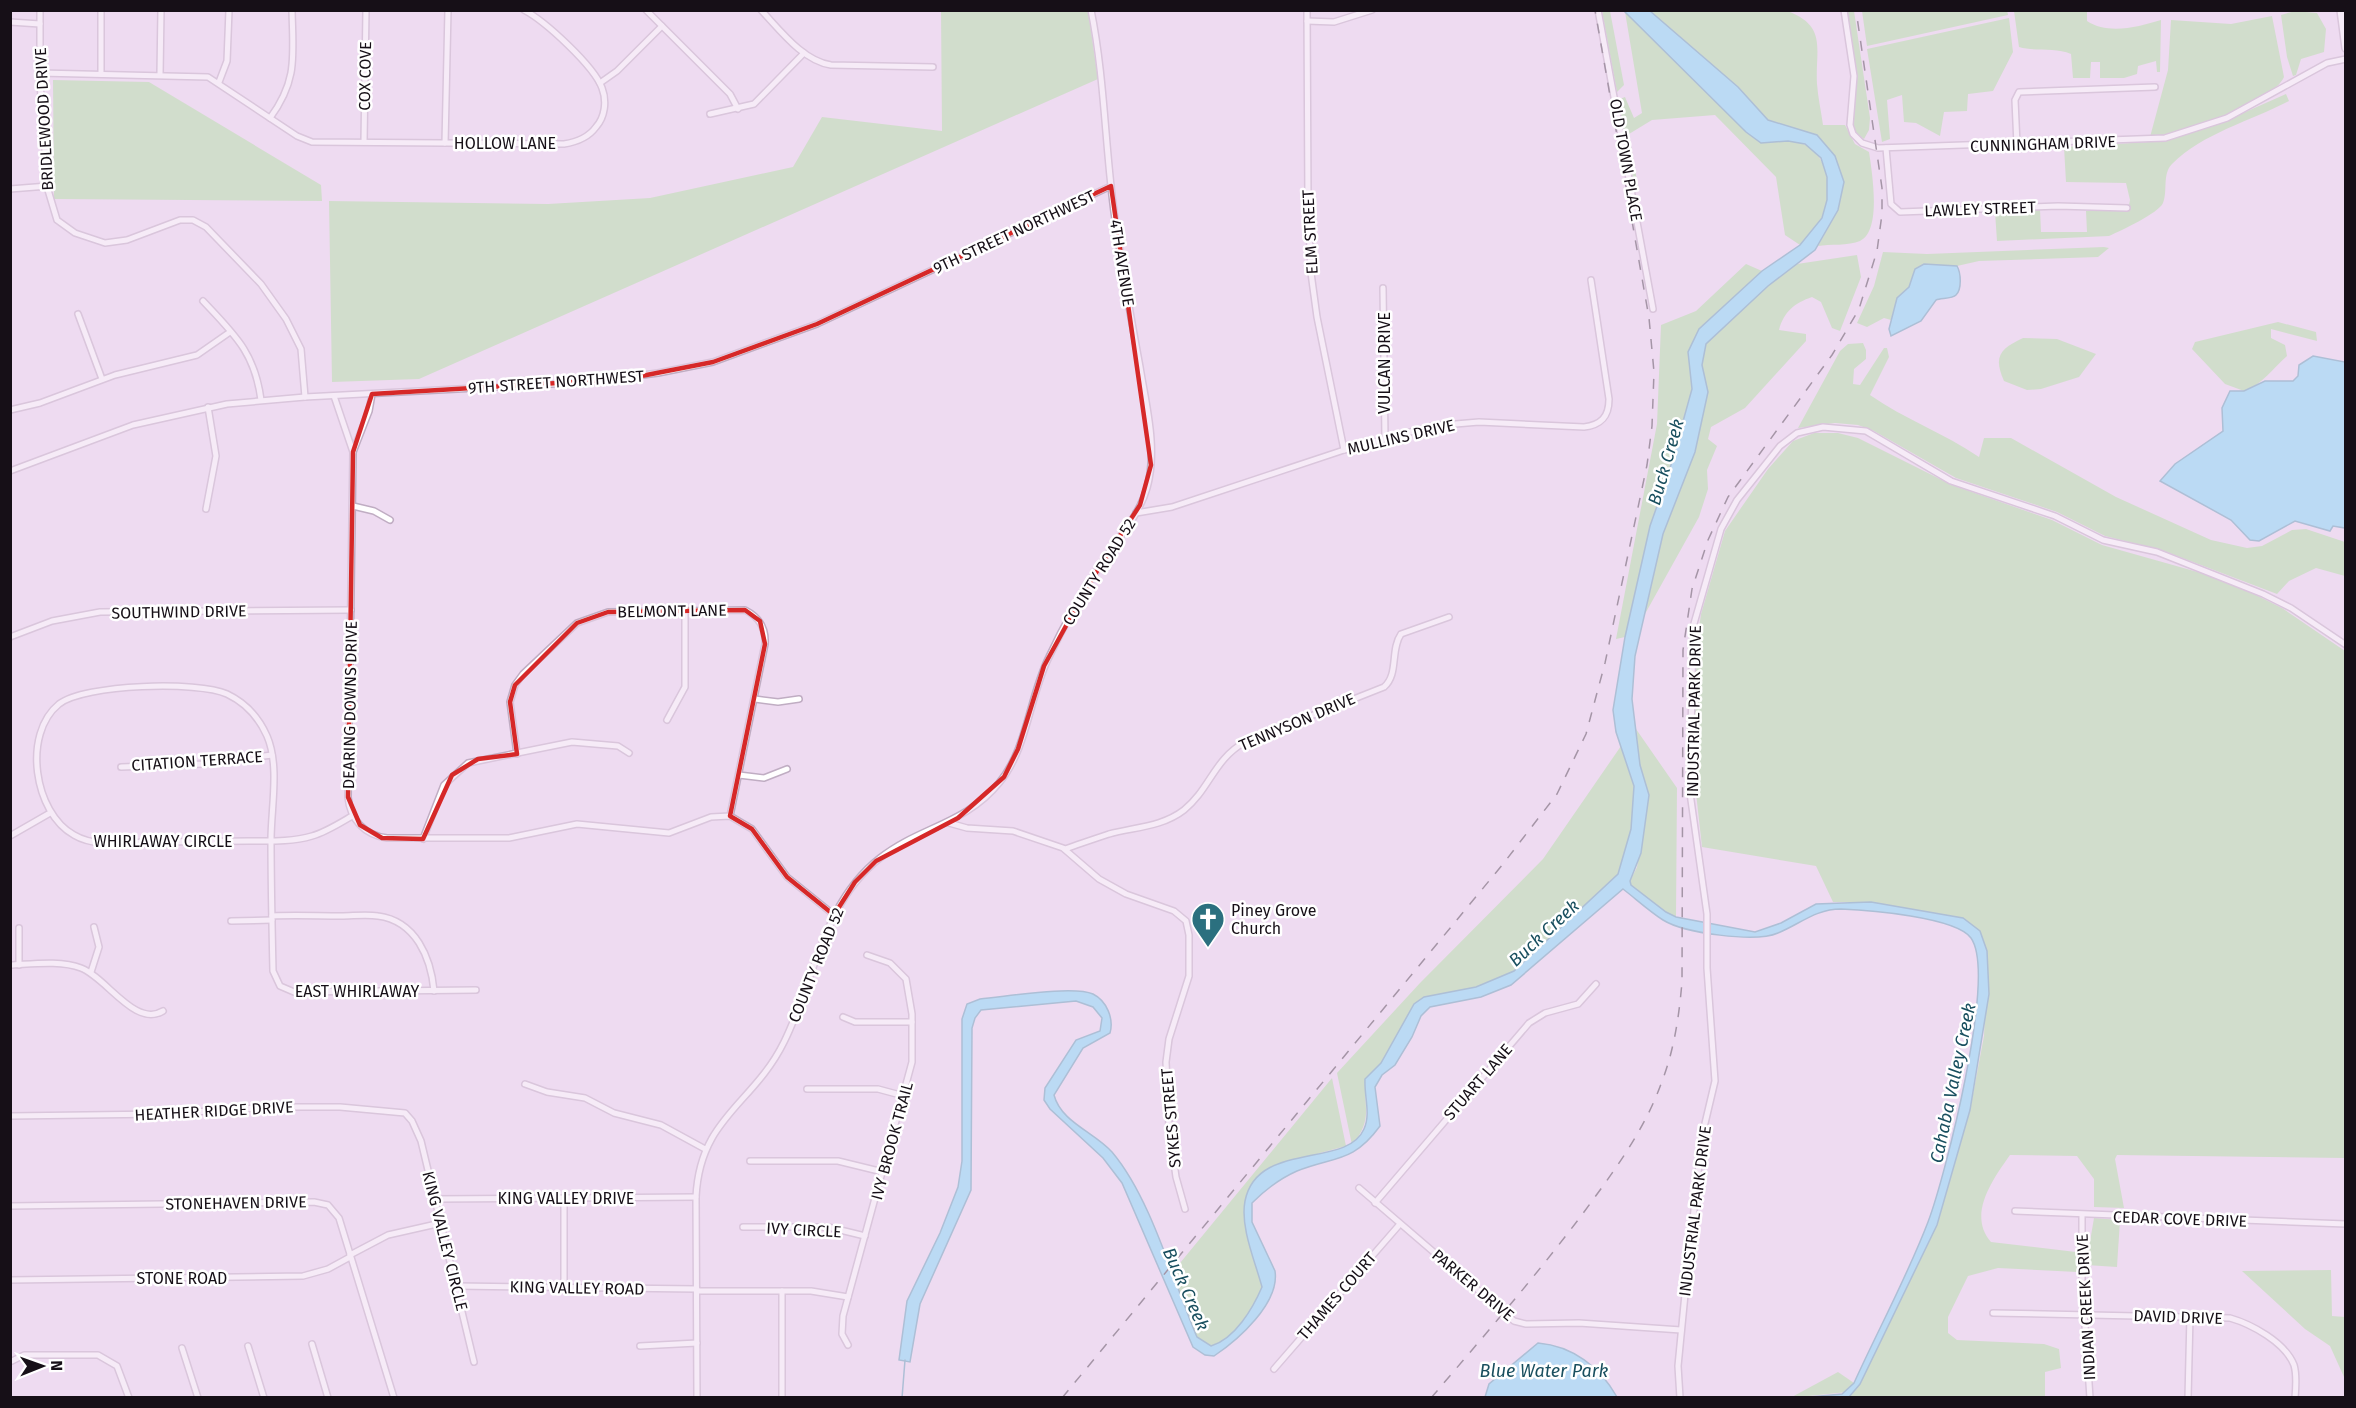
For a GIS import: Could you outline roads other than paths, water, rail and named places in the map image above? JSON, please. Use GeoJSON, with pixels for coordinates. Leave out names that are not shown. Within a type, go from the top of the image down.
{"type":"FeatureCollection","features":[{"type":"Feature","properties":{"kind":"main road"},"geometry":{"type":"LineString","coordinates":[[2341,10],[2346,48]]}},
{"type":"Feature","properties":{"kind":"street","name":"BRIDLEWOOD DRIVE"},"geometry":{"type":"LineString","coordinates":[[40,10],[40,73],[48,186],[49,198],[57,220],[75,233],[96,241],[110,243],[127,240],[185,219],[197,221],[206,227],[261,284],[286,319],[301,349],[305,397]]}},
{"type":"Feature","properties":{"kind":"street"},"geometry":{"type":"LineString","coordinates":[[101,74],[102,10]]}},
{"type":"Feature","properties":{"kind":"street"},"geometry":{"type":"LineString","coordinates":[[160,74],[161,10]]}},
{"type":"Feature","properties":{"kind":"street"},"geometry":{"type":"LineString","coordinates":[[40,73],[160,74],[208,77],[219,82],[227,61],[229,10]]}},
{"type":"Feature","properties":{"kind":"street"},"geometry":{"type":"LineString","coordinates":[[270,118],[287,94],[291,80],[292,10]]}},
{"type":"Feature","properties":{"kind":"street","name":"COX COVE"},"geometry":{"type":"LineString","coordinates":[[364,142],[366,10]]}},
{"type":"Feature","properties":{"kind":"street"},"geometry":{"type":"LineString","coordinates":[[445,143],[448,10]]}},
{"type":"Feature","properties":{"kind":"street"},"geometry":{"type":"LineString","coordinates":[[524,10],[535,16],[560,39],[589,68],[600,83],[617,71],[662,26]]}},
{"type":"Feature","properties":{"kind":"street"},"geometry":{"type":"LineString","coordinates":[[646,10],[730,94],[738,109]]}},
{"type":"Feature","properties":{"kind":"street"},"geometry":{"type":"LineString","coordinates":[[761,10],[804,53],[819,62],[831,65],[933,67]]}},
{"type":"Feature","properties":{"kind":"street","name":"4TH AVENUE"},"geometry":{"type":"LineString","coordinates":[[1091,10],[1111,186],[1152,449],[1149,478],[1136,513]]}},
{"type":"Feature","properties":{"kind":"street","name":"ELM STREET"},"geometry":{"type":"LineString","coordinates":[[1307,10],[1308,212],[1311,273],[1319,328],[1344,450]]}},
{"type":"Feature","properties":{"kind":"street"},"geometry":{"type":"LineString","coordinates":[[1307,21],[1334,22],[1372,10]]}},
{"type":"Feature","properties":{"kind":"street","name":"OLD TOWN PLACE"},"geometry":{"type":"LineString","coordinates":[[1599,10],[1653,309]]}},
{"type":"Feature","properties":{"kind":"street","name":"CUNNINGHAM DRIVE"},"geometry":{"type":"LineString","coordinates":[[1844,10],[1854,76],[1851,130],[1862,143],[1886,148],[2150,140],[2179,135],[2227,118],[2327,63],[2346,59]]}},
{"type":"Feature","properties":{"kind":"street"},"geometry":{"type":"LineString","coordinates":[[10,22],[40,24]]}},
{"type":"Feature","properties":{"kind":"street"},"geometry":{"type":"LineString","coordinates":[[710,114],[738,109],[757,101],[804,53]]}},
{"type":"Feature","properties":{"kind":"street","name":"HOLLOW LANE"},"geometry":{"type":"LineString","coordinates":[[219,82],[270,118],[308,141],[564,144],[579,141],[592,133],[603,115],[604,96],[600,83]]}},
{"type":"Feature","properties":{"kind":"street"},"geometry":{"type":"LineString","coordinates":[[2017,145],[2015,96],[2019,92],[2155,87]]}},
{"type":"Feature","properties":{"kind":"street","name":"LAWLEY STREET"},"geometry":{"type":"LineString","coordinates":[[1886,148],[1891,204],[1900,212],[2058,206],[2127,208]]}},
{"type":"Feature","properties":{"kind":"street"},"geometry":{"type":"LineString","coordinates":[[10,189],[48,186]]}},
{"type":"Feature","properties":{"kind":"street","name":"9TH STREET NORTHWEST"},"geometry":{"type":"LineString","coordinates":[[10,471],[133,425],[208,407],[305,397],[626,379],[713,362],[817,324],[1111,186]]}},
{"type":"Feature","properties":{"kind":"street"},"geometry":{"type":"LineString","coordinates":[[1591,280],[1609,399],[1608,411],[1600,423]]}},
{"type":"Feature","properties":{"kind":"street","name":"VULCAN DRIVE"},"geometry":{"type":"LineString","coordinates":[[1383,288],[1385,438]]}},
{"type":"Feature","properties":{"kind":"street"},"geometry":{"type":"LineString","coordinates":[[203,301],[253,362],[261,400]]}},
{"type":"Feature","properties":{"kind":"street"},"geometry":{"type":"LineString","coordinates":[[78,314],[102,379]]}},
{"type":"Feature","properties":{"kind":"street"},"geometry":{"type":"LineString","coordinates":[[10,410],[40,403],[102,379],[197,355],[230,332]]}},
{"type":"Feature","properties":{"kind":"street","name":"DEARING DOWNS DRIVE"},"geometry":{"type":"LineString","coordinates":[[353,452],[369,411],[372,394]]}},
{"type":"Feature","properties":{"kind":"street","name":"DEARING DOWNS DRIVE"},"geometry":{"type":"LineString","coordinates":[[334,396],[353,452],[348,780],[349,808],[352,816]]}},
{"type":"Feature","properties":{"kind":"street"},"geometry":{"type":"LineString","coordinates":[[206,509],[216,456],[208,407]]}},
{"type":"Feature","properties":{"kind":"street","name":"MULLINS DRIVE"},"geometry":{"type":"LineString","coordinates":[[1136,513],[1172,507],[1344,450],[1432,426],[1465,422],[1584,427],[1600,423],[1607,424]]}},
{"type":"Feature","properties":{"kind":"street","name":"INDUSTRIAL PARK DRIVE"},"geometry":{"type":"LineString","coordinates":[[1680,1398],[1678,1366],[1681,1330],[1702,1136],[1715,1081],[1707,914],[1690,792],[1693,627],[1721,529],[1737,500],[1780,446],[1797,433],[1823,427],[1866,431],[1951,480],[2055,516],[2103,540],[2157,552],[2263,594],[2290,608],[2346,645]]}},
{"type":"Feature","properties":{"kind":"street"},"geometry":{"type":"LineString","coordinates":[[353,506],[374,511],[390,520]]}},
{"type":"Feature","properties":{"kind":"street","name":"COUNTY ROAD 52"},"geometry":{"type":"LineString","coordinates":[[697,1398],[696,1197],[697,1179],[705,1149],[719,1124],[758,1080],[783,1045],[834,915],[855,882],[876,861],[908,840],[949,823],[986,798],[1009,768],[1018,749],[1034,692],[1055,644],[1097,569],[1136,513]]}},
{"type":"Feature","properties":{"kind":"street","name":"SOUTHWIND DRIVE"},"geometry":{"type":"LineString","coordinates":[[10,637],[52,621],[100,612],[351,610]]}},
{"type":"Feature","properties":{"kind":"street"},"geometry":{"type":"LineString","coordinates":[[667,720],[685,687],[685,610]]}},
{"type":"Feature","properties":{"kind":"street","name":"BELMONT LANE"},"geometry":{"type":"LineString","coordinates":[[518,754],[511,712],[513,691],[523,674],[568,630],[592,616],[608,612],[741,610],[760,621],[765,640],[730,816]]}},
{"type":"Feature","properties":{"kind":"street","name":"TENNYSON DRIVE"},"geometry":{"type":"LineString","coordinates":[[1065,849],[1110,834],[1155,825],[1175,816],[1197,797],[1229,752],[1245,742],[1384,687],[1392,676],[1394,648],[1401,634],[1449,617]]}},
{"type":"Feature","properties":{"kind":"street","name":"WHIRLAWAY CIRCLE"},"geometry":{"type":"LineString","coordinates":[[271,841],[272,755],[267,736],[253,713],[235,698],[217,690],[198,687],[154,687],[76,695],[53,710],[40,735],[38,756],[41,784],[50,813],[66,831],[96,842],[271,841],[313,836],[352,816]]}},
{"type":"Feature","properties":{"kind":"street"},"geometry":{"type":"LineString","coordinates":[[755,699],[773,702],[799,699]]}},
{"type":"Feature","properties":{"kind":"street"},"geometry":{"type":"LineString","coordinates":[[423,838],[436,801],[452,775],[478,759],[518,754],[580,741],[618,747],[628,753]]}},
{"type":"Feature","properties":{"kind":"street","name":"CITATION TERRACE"},"geometry":{"type":"LineString","coordinates":[[121,767],[203,764],[272,755]]}},
{"type":"Feature","properties":{"kind":"street"},"geometry":{"type":"LineString","coordinates":[[739,775],[764,778],[786,769]]}},
{"type":"Feature","properties":{"kind":"street"},"geometry":{"type":"LineString","coordinates":[[10,836],[50,813]]}},
{"type":"Feature","properties":{"kind":"street"},"geometry":{"type":"LineString","coordinates":[[352,816],[363,828],[375,836],[423,838],[509,838],[577,824],[669,833],[711,817],[730,816],[752,829],[787,877],[834,915]]}},
{"type":"Feature","properties":{"kind":"street"},"geometry":{"type":"LineString","coordinates":[[949,823],[967,828],[1011,830],[1065,849]]}},
{"type":"Feature","properties":{"kind":"street","name":"EAST WHIRLAWAY"},"geometry":{"type":"LineString","coordinates":[[271,841],[273,971],[277,982],[286,990],[476,990]]}},
{"type":"Feature","properties":{"kind":"street","name":"SYKES STREET"},"geometry":{"type":"LineString","coordinates":[[1065,849],[1093,875],[1126,894],[1174,911],[1181,915],[1188,926],[1188,981],[1169,1039],[1166,1062],[1169,1126],[1177,1182],[1185,1209]]}},
{"type":"Feature","properties":{"kind":"street"},"geometry":{"type":"LineString","coordinates":[[231,921],[375,915],[394,920],[411,934],[426,953],[432,967],[434,991]]}},
{"type":"Feature","properties":{"kind":"street"},"geometry":{"type":"LineString","coordinates":[[91,972],[99,947],[94,927]]}},
{"type":"Feature","properties":{"kind":"street"},"geometry":{"type":"LineString","coordinates":[[19,928],[19,964]]}},
{"type":"Feature","properties":{"kind":"street","name":"IVY BROOK TRAIL"},"geometry":{"type":"LineString","coordinates":[[848,1345],[843,1337],[842,1326],[848,1297],[911,1068],[912,1022],[909,993],[904,975],[890,963],[867,955]]}},
{"type":"Feature","properties":{"kind":"street"},"geometry":{"type":"LineString","coordinates":[[10,965],[72,965],[91,972],[142,1014],[154,1016],[163,1011]]}},
{"type":"Feature","properties":{"kind":"street","name":"STUART LANE"},"geometry":{"type":"LineString","coordinates":[[1375,1203],[1529,1023],[1545,1012],[1578,1004],[1596,984]]}},
{"type":"Feature","properties":{"kind":"street"},"geometry":{"type":"LineString","coordinates":[[843,1017],[855,1022],[912,1022]]}},
{"type":"Feature","properties":{"kind":"street"},"geometry":{"type":"LineString","coordinates":[[525,1084],[547,1092],[585,1098],[614,1113],[661,1125],[705,1149]]}},
{"type":"Feature","properties":{"kind":"street"},"geometry":{"type":"LineString","coordinates":[[807,1089],[878,1089],[903,1096]]}},
{"type":"Feature","properties":{"kind":"street","name":"HEATHER RIDGE DRIVE"},"geometry":{"type":"LineString","coordinates":[[10,1116],[162,1114],[303,1106],[396,1110],[405,1113],[412,1121]]}},
{"type":"Feature","properties":{"kind":"street","name":"KING VALLEY CIRCLE"},"geometry":{"type":"LineString","coordinates":[[412,1121],[421,1141],[474,1362]]}},
{"type":"Feature","properties":{"kind":"street"},"geometry":{"type":"LineString","coordinates":[[750,1161],[838,1161],[883,1172]]}},
{"type":"Feature","properties":{"kind":"street","name":"PARKER DRIVE"},"geometry":{"type":"LineString","coordinates":[[1359,1188],[1514,1321],[1526,1324],[1580,1323],[1681,1330]]}},
{"type":"Feature","properties":{"kind":"street","name":"KING VALLEY DRIVE"},"geometry":{"type":"LineString","coordinates":[[435,1199],[696,1197]]}},
{"type":"Feature","properties":{"kind":"street"},"geometry":{"type":"LineString","coordinates":[[564,1198],[564,1287]]}},
{"type":"Feature","properties":{"kind":"street","name":"STONEHAVEN DRIVE"},"geometry":{"type":"LineString","coordinates":[[10,1206],[319,1203],[328,1205],[335,1211],[394,1398]]}},
{"type":"Feature","properties":{"kind":"street","name":"CEDAR COVE DRIVE"},"geometry":{"type":"LineString","coordinates":[[2015,1211],[2082,1216],[2346,1224]]}},
{"type":"Feature","properties":{"kind":"street","name":"INDIAN CREEK DRIVE"},"geometry":{"type":"LineString","coordinates":[[2082,1216],[2090,1398]]}},
{"type":"Feature","properties":{"kind":"street","name":"STONE ROAD"},"geometry":{"type":"LineString","coordinates":[[10,1280],[303,1276],[328,1269],[388,1235],[441,1223]]}},
{"type":"Feature","properties":{"kind":"street","name":"THAMES COURT"},"geometry":{"type":"LineString","coordinates":[[1274,1369],[1400,1224]]}},
{"type":"Feature","properties":{"kind":"street","name":"IVY CIRCLE"},"geometry":{"type":"LineString","coordinates":[[743,1227],[828,1227],[865,1236]]}},
{"type":"Feature","properties":{"kind":"street","name":"KING VALLEY ROAD"},"geometry":{"type":"LineString","coordinates":[[457,1286],[821,1291],[848,1297]]}},
{"type":"Feature","properties":{"kind":"street"},"geometry":{"type":"LineString","coordinates":[[782,1291],[782,1398]]}},
{"type":"Feature","properties":{"kind":"street","name":"DAVID DRIVE"},"geometry":{"type":"LineString","coordinates":[[1993,1313],[2190,1316],[2235,1319],[2282,1348],[2295,1368],[2295,1398]]}},
{"type":"Feature","properties":{"kind":"street"},"geometry":{"type":"LineString","coordinates":[[2188,1398],[2190,1316]]}},
{"type":"Feature","properties":{"kind":"street"},"geometry":{"type":"LineString","coordinates":[[640,1346],[697,1343]]}},
{"type":"Feature","properties":{"kind":"street"},"geometry":{"type":"LineString","coordinates":[[312,1344],[328,1398]]}},
{"type":"Feature","properties":{"kind":"street"},"geometry":{"type":"LineString","coordinates":[[248,1346],[264,1398]]}},
{"type":"Feature","properties":{"kind":"street"},"geometry":{"type":"LineString","coordinates":[[182,1348],[198,1398]]}},
{"type":"Feature","properties":{"kind":"street"},"geometry":{"type":"LineString","coordinates":[[12,1361],[24,1355],[98,1354],[117,1366],[129,1398]]}},
{"type":"Feature","properties":{"kind":"water"},"geometry":{"type":"Polygon","coordinates":[[[1624,11],[1650,11],[1738,87],[1768,120],[1817,135],[1835,156],[1844,182],[1838,210],[1815,250],[1768,286],[1706,344],[1702,365],[1708,392],[1695,452],[1663,534],[1635,656],[1632,699],[1640,765],[1649,795],[1641,853],[1630,881],[1631,885],[1676,917],[1755,932],[1781,923],[1816,904],[1871,902],[1963,918],[1980,931],[1987,951],[1989,994],[1970,1110],[1937,1225],[1860,1384],[1849,1397],[1810,1397],[1842,1394],[1854,1383],[1902,1283],[1928,1222],[1956,1122],[1973,1032],[1978,992],[1977,959],[1971,938],[1962,931],[1930,920],[1890,913],[1841,909],[1824,911],[1767,936],[1720,935],[1673,925],[1623,889],[1511,985],[1481,997],[1430,1007],[1421,1016],[1412,1037],[1395,1065],[1382,1075],[1375,1087],[1380,1126],[1370,1138],[1352,1153],[1291,1174],[1273,1185],[1252,1203],[1252,1222],[1275,1271],[1275,1283],[1271,1296],[1255,1320],[1214,1356],[1205,1355],[1193,1347],[1122,1183],[1103,1158],[1050,1109],[1044,1100],[1045,1088],[1076,1040],[1100,1031],[1102,1018],[1093,1007],[1076,1001],[981,1010],[972,1028],[971,1190],[920,1304],[910,1362],[899,1360],[907,1301],[940,1233],[958,1187],[962,1161],[962,1019],[967,1004],[980,999],[1038,992],[1070,991],[1093,994],[1106,1006],[1111,1022],[1110,1033],[1083,1048],[1054,1095],[1063,1112],[1105,1145],[1126,1171],[1150,1216],[1197,1337],[1211,1346],[1228,1337],[1242,1322],[1262,1287],[1249,1244],[1244,1211],[1245,1201],[1253,1182],[1266,1170],[1283,1162],[1340,1149],[1354,1141],[1366,1123],[1365,1079],[1381,1063],[1414,1004],[1424,997],[1476,987],[1514,971],[1618,874],[1631,829],[1634,786],[1616,732],[1613,710],[1625,637],[1650,526],[1669,472],[1692,389],[1688,352],[1699,329],[1762,271],[1800,245],[1822,218],[1827,200],[1827,177],[1821,158],[1805,144],[1788,141],[1761,143],[1746,132],[1624,11]]]}},
{"type":"Feature","properties":{"kind":"water"},"geometry":{"type":"Polygon","coordinates":[[[1924,264],[1957,266],[1960,281],[1958,292],[1952,297],[1936,300],[1921,321],[1891,336],[1889,329],[1897,298],[1909,287],[1915,269],[1924,264]]]}},
{"type":"Feature","properties":{"kind":"water"},"geometry":{"type":"Polygon","coordinates":[[[2313,356],[2345,362],[2345,528],[2333,526],[2330,531],[2295,521],[2259,541],[2250,540],[2231,520],[2160,481],[2175,464],[2223,431],[2222,408],[2230,391],[2244,391],[2265,381],[2293,381],[2298,376],[2299,365],[2313,356]]]}},
{"type":"Feature","properties":{"kind":"water","name":"Blue Water Park"},"geometry":{"type":"Polygon","coordinates":[[[1538,1343],[1563,1348],[1574,1353],[1602,1376],[1617,1397],[1485,1397],[1489,1384],[1538,1343]]]}},
{"type":"Feature","properties":{"kind":"waterway","name":"Buck Creek"},"geometry":{"type":"LineString","coordinates":[[902,1398],[905,1360]]}},
{"type":"Feature","properties":{"kind":"railway"},"geometry":{"type":"LineString","coordinates":[[1062,1398],[1503,864],[1557,794],[1586,734],[1605,663],[1647,465],[1652,426],[1654,372],[1649,318],[1595,10]]}},
{"type":"Feature","properties":{"kind":"railway"},"geometry":{"type":"LineString","coordinates":[[1431,1398],[1584,1212],[1646,1118],[1666,1072],[1675,1034],[1682,982],[1683,650],[1692,589],[1708,540],[1728,497],[1832,355],[1859,309],[1877,251],[1882,214],[1882,188],[1856,10]]}},
{"type":"Feature","properties":{"kind":"place","name":"Piney Grove Church"},"geometry":{"type":"Point","coordinates":[1208,948]}},
{"type":"Feature","properties":{"kind":"water label","name":"Cahaba Valley Creek"},"geometry":{"type":"Point","coordinates":[1953,1083]}}]}
